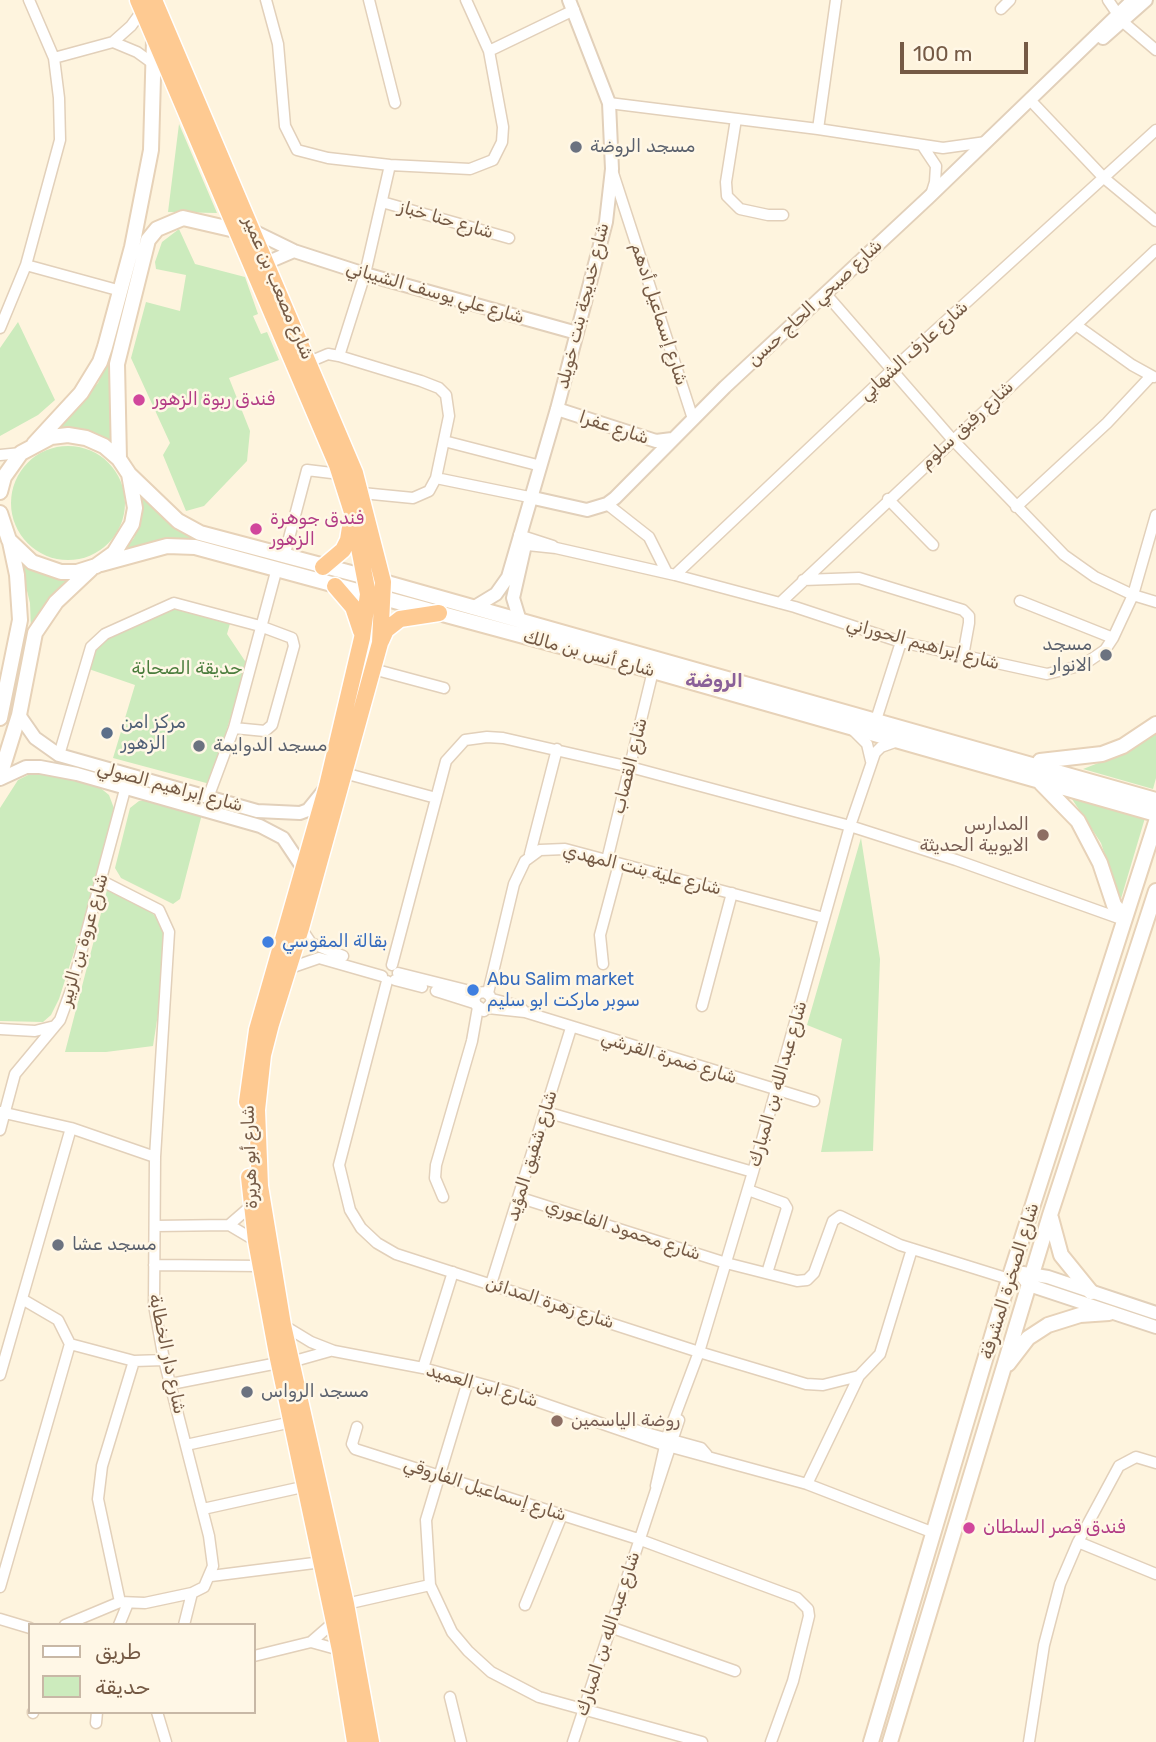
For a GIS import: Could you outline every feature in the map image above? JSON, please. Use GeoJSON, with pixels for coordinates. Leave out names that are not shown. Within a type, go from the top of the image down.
{"type":"FeatureCollection","features":[{"type":"Feature","properties":{"kind":"highway","name":"شارع مصعب بن عمير"},"geometry":{"type":"LineString","coordinates":[[145,4],[153,35],[169,76],[340,474],[352,512],[366,577]]}},
{"type":"Feature","properties":{"kind":"highway","name":"شارع مصعب بن عمير"},"geometry":{"type":"LineString","coordinates":[[145,4],[253,230],[362,493],[378,591]]}},
{"type":"Feature","properties":{"kind":"highway"},"geometry":{"type":"LineString","coordinates":[[323,567],[343,550],[348,541],[352,512]]}},
{"type":"Feature","properties":{"kind":"highway","name":"شارع أبو هريرة"},"geometry":{"type":"LineString","coordinates":[[285,1362],[283,1325],[260,1186],[257,1110],[263,1055],[290,968],[380,643],[378,591],[366,577]]}},
{"type":"Feature","properties":{"kind":"highway"},"geometry":{"type":"LineString","coordinates":[[335,586],[353,607],[362,638]]}},
{"type":"Feature","properties":{"kind":"highway","name":"شارع أبو هريرة"},"geometry":{"type":"LineString","coordinates":[[371,1742],[346,1604],[298,1426],[261,1266],[251,1206],[246,1143],[249,1072],[257,1030],[327,786],[362,638],[378,591]]}},
{"type":"Feature","properties":{"kind":"highway"},"geometry":{"type":"LineString","coordinates":[[380,643],[392,623],[413,615],[439,613]]}},
{"type":"Feature","properties":{"kind":"highway","name":"شارع أبو هريرة"},"geometry":{"type":"LineString","coordinates":[[305,1449],[307,1486],[340,1650],[355,1742]]}},
{"type":"Feature","properties":{"kind":"highway"},"geometry":{"type":"LineString","coordinates":[[346,1742],[350,1705]]}},
{"type":"Feature","properties":{"kind":"main road","name":"شارع مصعب بن عمير"},"geometry":{"type":"LineString","coordinates":[[34,444],[92,378],[106,347],[121,291],[151,150],[155,65],[153,35]]}},
{"type":"Feature","properties":{"kind":"main road"},"geometry":{"type":"LineString","coordinates":[[119,459],[117,364],[148,240],[163,225],[183,218],[235,230]]}},
{"type":"Feature","properties":{"kind":"main road"},"geometry":{"type":"LineString","coordinates":[[0,492],[4,477],[21,453],[34,444],[68,435],[86,438],[104,446],[119,459],[129,474],[134,491],[132,524],[120,547],[56,602],[36,633],[19,715],[0,777]]}},
{"type":"Feature","properties":{"kind":"main road","name":"شارع أنس بن مالك"},"geometry":{"type":"LineString","coordinates":[[129,474],[187,528],[335,586],[473,608],[1156,800]]}},
{"type":"Feature","properties":{"kind":"main road"},"geometry":{"type":"LineString","coordinates":[[0,513],[19,587],[20,620],[1,715]]}},
{"type":"Feature","properties":{"kind":"main road","name":"شارع أنس بن مالك"},"geometry":{"type":"LineString","coordinates":[[5,535],[26,558],[46,569],[77,572],[181,545],[281,563],[323,567],[366,577]]}},
{"type":"Feature","properties":{"kind":"main road","name":"شارع أنس بن مالك"},"geometry":{"type":"LineString","coordinates":[[378,591],[439,613],[1156,814]]}},
{"type":"Feature","properties":{"kind":"main road"},"geometry":{"type":"LineString","coordinates":[[1028,762],[1102,754],[1123,746],[1156,724]]}},
{"type":"Feature","properties":{"kind":"main road"},"geometry":{"type":"LineString","coordinates":[[1040,782],[1070,811],[1082,828],[1100,863],[1111,900],[1125,920]]}},
{"type":"Feature","properties":{"kind":"main road","name":"شارع الصخرة المشرفة"},"geometry":{"type":"LineString","coordinates":[[871,1742],[934,1533],[1020,1276],[1156,822]]}},
{"type":"Feature","properties":{"kind":"main road","name":"شارع الصخرة المشرفة"},"geometry":{"type":"LineString","coordinates":[[890,1742],[1001,1374],[1020,1276],[1050,1215],[1156,891]]}},
{"type":"Feature","properties":{"kind":"main road"},"geometry":{"type":"LineString","coordinates":[[1050,1215],[1061,1255],[1091,1292]]}},
{"type":"Feature","properties":{"kind":"main road"},"geometry":{"type":"LineString","coordinates":[[1001,1374],[1039,1330],[1068,1318],[1109,1313]]}},
{"type":"Feature","properties":{"kind":"street"},"geometry":{"type":"LineString","coordinates":[[0,328],[26,265],[60,140],[60,98],[54,58],[29,0]]}},
{"type":"Feature","properties":{"kind":"street"},"geometry":{"type":"LineString","coordinates":[[266,0],[278,44],[285,126],[293,145],[309,155],[390,165],[470,169],[493,160],[502,142],[503,127],[489,51],[467,0]]}},
{"type":"Feature","properties":{"kind":"street"},"geometry":{"type":"LineString","coordinates":[[369,0],[395,103]]}},
{"type":"Feature","properties":{"kind":"street"},"geometry":{"type":"LineString","coordinates":[[818,129],[836,0]]}},
{"type":"Feature","properties":{"kind":"street"},"geometry":{"type":"LineString","coordinates":[[1001,9],[1010,0]]}},
{"type":"Feature","properties":{"kind":"street"},"geometry":{"type":"LineString","coordinates":[[1108,0],[1124,10],[1156,50]]}},
{"type":"Feature","properties":{"kind":"street","name":"شارع صبحي الحاج حسن"},"geometry":{"type":"LineString","coordinates":[[607,504],[671,439],[1085,50],[1124,10],[1146,0]]}},
{"type":"Feature","properties":{"kind":"street"},"geometry":{"type":"LineString","coordinates":[[54,58],[113,42],[131,26],[145,4]]}},
{"type":"Feature","properties":{"kind":"street"},"geometry":{"type":"LineString","coordinates":[[489,51],[571,5]]}},
{"type":"Feature","properties":{"kind":"street","name":"شارع خديجة بنت خويلد"},"geometry":{"type":"LineString","coordinates":[[520,621],[513,598],[522,540],[598,258],[612,169],[609,103],[571,5]]}},
{"type":"Feature","properties":{"kind":"street"},"geometry":{"type":"LineString","coordinates":[[113,42],[137,52],[169,76]]}},
{"type":"Feature","properties":{"kind":"street"},"geometry":{"type":"LineString","coordinates":[[1031,101],[1104,178],[1156,221]]}},
{"type":"Feature","properties":{"kind":"street"},"geometry":{"type":"LineString","coordinates":[[609,103],[951,149],[986,142]]}},
{"type":"Feature","properties":{"kind":"street"},"geometry":{"type":"LineString","coordinates":[[736,119],[726,182],[727,196],[740,209],[783,215]]}},
{"type":"Feature","properties":{"kind":"street","name":"شارع عارف الشهابي"},"geometry":{"type":"LineString","coordinates":[[671,574],[1156,130]]}},
{"type":"Feature","properties":{"kind":"street"},"geometry":{"type":"LineString","coordinates":[[922,145],[936,166],[935,182],[929,197]]}},
{"type":"Feature","properties":{"kind":"street"},"geometry":{"type":"LineString","coordinates":[[339,356],[365,274],[390,165]]}},
{"type":"Feature","properties":{"kind":"street","name":"شارع إسماعيل أدهم"},"geometry":{"type":"LineString","coordinates":[[612,169],[693,419]]}},
{"type":"Feature","properties":{"kind":"street","name":"شارع حنا خباز"},"geometry":{"type":"LineString","coordinates":[[382,202],[509,238]]}},
{"type":"Feature","properties":{"kind":"street","name":"شارع علي يوسف الشيباني"},"geometry":{"type":"LineString","coordinates":[[253,230],[294,251],[365,274],[577,333]]}},
{"type":"Feature","properties":{"kind":"street","name":"شارع رفيق سلوم"},"geometry":{"type":"LineString","coordinates":[[780,603],[1156,250]]}},
{"type":"Feature","properties":{"kind":"street"},"geometry":{"type":"LineString","coordinates":[[266,263],[294,251]]}},
{"type":"Feature","properties":{"kind":"street"},"geometry":{"type":"LineString","coordinates":[[26,265],[121,291]]}},
{"type":"Feature","properties":{"kind":"street"},"geometry":{"type":"LineString","coordinates":[[825,293],[952,439],[1016,507],[1080,568],[1133,595],[1156,601]]}},
{"type":"Feature","properties":{"kind":"street"},"geometry":{"type":"LineString","coordinates":[[1016,507],[1153,377],[1076,325]]}},
{"type":"Feature","properties":{"kind":"street"},"geometry":{"type":"LineString","coordinates":[[309,362],[328,354],[339,356],[439,388],[446,395],[449,406],[444,441],[436,478],[429,491],[412,498],[362,493]]}},
{"type":"Feature","properties":{"kind":"street","name":"شارع عفرا"},"geometry":{"type":"LineString","coordinates":[[557,409],[656,441],[671,439]]}},
{"type":"Feature","properties":{"kind":"street"},"geometry":{"type":"LineString","coordinates":[[444,441],[541,466]]}},
{"type":"Feature","properties":{"kind":"street"},"geometry":{"type":"LineString","coordinates":[[0,455],[21,453]]}},
{"type":"Feature","properties":{"kind":"street"},"geometry":{"type":"LineString","coordinates":[[209,795],[234,728],[260,626],[307,470],[340,474]]}},
{"type":"Feature","properties":{"kind":"street"},"geometry":{"type":"LineString","coordinates":[[436,478],[533,495],[587,510],[607,504],[649,537],[671,574]]}},
{"type":"Feature","properties":{"kind":"street"},"geometry":{"type":"LineString","coordinates":[[888,499],[933,545]]}},
{"type":"Feature","properties":{"kind":"street","name":"شارع إبراهيم الحوراني"},"geometry":{"type":"LineString","coordinates":[[522,540],[671,574],[780,603],[901,642],[1031,673],[1060,673],[1096,657],[1114,638],[1133,595],[1156,514]]}},
{"type":"Feature","properties":{"kind":"street","name":"شارع خديجة بنت خويلد"},"geometry":{"type":"LineString","coordinates":[[473,608],[501,589],[522,540]]}},
{"type":"Feature","properties":{"kind":"street"},"geometry":{"type":"LineString","coordinates":[[803,580],[859,578],[963,610],[969,623],[963,656]]}},
{"type":"Feature","properties":{"kind":"street"},"geometry":{"type":"LineString","coordinates":[[1020,601],[1114,638]]}},
{"type":"Feature","properties":{"kind":"street"},"geometry":{"type":"LineString","coordinates":[[59,755],[87,656],[97,639],[169,605],[180,603],[290,635],[294,646],[272,725],[265,731],[234,728]]}},
{"type":"Feature","properties":{"kind":"street"},"geometry":{"type":"LineString","coordinates":[[875,723],[901,642]]}},
{"type":"Feature","properties":{"kind":"street"},"geometry":{"type":"LineString","coordinates":[[373,669],[444,688]]}},
{"type":"Feature","properties":{"kind":"street","name":"شارع القصاب"},"geometry":{"type":"LineString","coordinates":[[607,860],[653,671]]}},
{"type":"Feature","properties":{"kind":"street","name":"شارع إبراهيم الصولي"},"geometry":{"type":"LineString","coordinates":[[19,715],[35,738],[59,755],[209,795],[257,811],[290,815],[308,810],[327,786]]}},
{"type":"Feature","properties":{"kind":"street"},"geometry":{"type":"LineString","coordinates":[[852,729],[867,744],[871,762]]}},
{"type":"Feature","properties":{"kind":"street","name":"شارع زهرة المدائن"},"geometry":{"type":"LineString","coordinates":[[859,1376],[835,1384],[806,1384],[396,1254],[377,1243],[361,1228],[350,1210],[343,1190],[339,1165],[446,761],[465,740],[503,738],[557,749],[850,826],[956,860],[1125,920]]}},
{"type":"Feature","properties":{"kind":"street"},"geometry":{"type":"LineString","coordinates":[[871,762],[881,747],[895,742]]}},
{"type":"Feature","properties":{"kind":"street"},"geometry":{"type":"LineString","coordinates":[[443,1197],[435,1178],[436,1166],[514,884],[530,854],[557,749]]}},
{"type":"Feature","properties":{"kind":"street","name":"شارع عبدالله بن المبارك"},"geometry":{"type":"LineString","coordinates":[[573,1742],[699,1352],[777,1091],[850,826],[871,762]]}},
{"type":"Feature","properties":{"kind":"street","name":"شارع إبراهيم الصولي"},"geometry":{"type":"LineString","coordinates":[[0,777],[26,767],[77,774],[266,829],[283,838],[303,868]]}},
{"type":"Feature","properties":{"kind":"street"},"geometry":{"type":"LineString","coordinates":[[344,773],[436,798]]}},
{"type":"Feature","properties":{"kind":"street","name":"شارع عروة بن الزبير"},"geometry":{"type":"LineString","coordinates":[[0,1130],[2,1112],[17,1070],[55,1026],[71,990],[129,775]]}},
{"type":"Feature","properties":{"kind":"street","name":"شارع علية بنت المهدي"},"geometry":{"type":"LineString","coordinates":[[530,854],[552,848],[824,918]]}},
{"type":"Feature","properties":{"kind":"street"},"geometry":{"type":"LineString","coordinates":[[603,964],[600,936],[620,864]]}},
{"type":"Feature","properties":{"kind":"street","name":"شارع دار الخطابة"},"geometry":{"type":"LineString","coordinates":[[102,881],[159,910],[169,932],[155,1157],[154,1305],[164,1360],[203,1509],[210,1546],[211,1576]]}},
{"type":"Feature","properties":{"kind":"street"},"geometry":{"type":"LineString","coordinates":[[702,1006],[732,893]]}},
{"type":"Feature","properties":{"kind":"street","name":"شارع ضمرة القرشي"},"geometry":{"type":"LineString","coordinates":[[301,929],[311,943],[322,950],[389,974]]}},
{"type":"Feature","properties":{"kind":"street","name":"شارع ضمرة القرشي"},"geometry":{"type":"LineString","coordinates":[[290,968],[319,958],[389,974],[483,1001],[519,1006],[525,1012],[571,1028],[814,1101]]}},
{"type":"Feature","properties":{"kind":"street"},"geometry":{"type":"LineString","coordinates":[[0,1029],[35,1031],[55,1026]]}},
{"type":"Feature","properties":{"kind":"street","name":"شارع شفيق المؤيد"},"geometry":{"type":"LineString","coordinates":[[491,1284],[521,1198],[571,1028]]}},
{"type":"Feature","properties":{"kind":"street"},"geometry":{"type":"LineString","coordinates":[[2,1112],[71,1128],[155,1157]]}},
{"type":"Feature","properties":{"kind":"street"},"geometry":{"type":"LineString","coordinates":[[546,1112],[753,1172]]}},
{"type":"Feature","properties":{"kind":"street"},"geometry":{"type":"LineString","coordinates":[[0,1375],[71,1128]]}},
{"type":"Feature","properties":{"kind":"street"},"geometry":{"type":"LineString","coordinates":[[748,1190],[784,1203],[787,1208],[767,1273]]}},
{"type":"Feature","properties":{"kind":"street","name":"شارع محمود الفاعوري"},"geometry":{"type":"LineString","coordinates":[[521,1198],[726,1263]]}},
{"type":"Feature","properties":{"kind":"street"},"geometry":{"type":"LineString","coordinates":[[229,1225],[251,1206]]}},
{"type":"Feature","properties":{"kind":"street"},"geometry":{"type":"LineString","coordinates":[[726,1263],[802,1282],[811,1278],[833,1221],[840,1216],[912,1250],[1091,1292],[1156,1313]]}},
{"type":"Feature","properties":{"kind":"street"},"geometry":{"type":"LineString","coordinates":[[155,1226],[229,1225],[256,1241]]}},
{"type":"Feature","properties":{"kind":"street"},"geometry":{"type":"LineString","coordinates":[[807,1484],[859,1376],[872,1366],[885,1342],[912,1250]]}},
{"type":"Feature","properties":{"kind":"street"},"geometry":{"type":"LineString","coordinates":[[154,1265],[261,1266]]}},
{"type":"Feature","properties":{"kind":"street"},"geometry":{"type":"LineString","coordinates":[[423,1368],[453,1272]]}},
{"type":"Feature","properties":{"kind":"street"},"geometry":{"type":"LineString","coordinates":[[1020,1276],[1109,1313],[1156,1327]]}},
{"type":"Feature","properties":{"kind":"street"},"geometry":{"type":"LineString","coordinates":[[0,1587],[70,1344],[58,1320],[22,1299]]}},
{"type":"Feature","properties":{"kind":"street","name":"شارع ابن العميد"},"geometry":{"type":"LineString","coordinates":[[283,1325],[304,1339],[334,1350],[423,1368],[628,1430],[636,1429],[669,1442],[701,1448],[708,1455],[807,1484],[934,1533]]}},
{"type":"Feature","properties":{"kind":"street"},"geometry":{"type":"LineString","coordinates":[[70,1344],[134,1361],[164,1360]]}},
{"type":"Feature","properties":{"kind":"street","name":"شارع ابن العميد"},"geometry":{"type":"LineString","coordinates":[[171,1384],[334,1350]]}},
{"type":"Feature","properties":{"kind":"street"},"geometry":{"type":"LineString","coordinates":[[119,1623],[124,1602],[98,1499],[102,1466],[134,1361]]}},
{"type":"Feature","properties":{"kind":"street"},"geometry":{"type":"LineString","coordinates":[[468,1381],[437,1476],[426,1520],[430,1585],[452,1632],[491,1672],[539,1697],[668,1738],[702,1742]]}},
{"type":"Feature","properties":{"kind":"street"},"geometry":{"type":"LineString","coordinates":[[186,1445],[298,1426]]}},
{"type":"Feature","properties":{"kind":"street","name":"شارع إسماعيل الفاروقي"},"geometry":{"type":"LineString","coordinates":[[357,1427],[353,1447],[638,1539],[785,1592],[808,1609],[810,1616],[793,1681],[771,1742]]}},
{"type":"Feature","properties":{"kind":"street"},"geometry":{"type":"LineString","coordinates":[[1028,1742],[1044,1645],[1060,1584],[1078,1542],[1119,1466],[1136,1457],[1156,1463]]}},
{"type":"Feature","properties":{"kind":"street"},"geometry":{"type":"LineString","coordinates":[[203,1509],[307,1486]]}},
{"type":"Feature","properties":{"kind":"street"},"geometry":{"type":"LineString","coordinates":[[525,1605],[562,1515]]}},
{"type":"Feature","properties":{"kind":"street"},"geometry":{"type":"LineString","coordinates":[[1078,1542],[1156,1574]]}},
{"type":"Feature","properties":{"kind":"street"},"geometry":{"type":"LineString","coordinates":[[70,1623],[124,1602],[175,1599],[192,1594],[204,1587],[211,1576],[322,1562]]}},
{"type":"Feature","properties":{"kind":"street"},"geometry":{"type":"LineString","coordinates":[[346,1604],[430,1585]]}},
{"type":"Feature","properties":{"kind":"street"},"geometry":{"type":"LineString","coordinates":[[185,1623],[192,1594]]}},
{"type":"Feature","properties":{"kind":"street"},"geometry":{"type":"LineString","coordinates":[[0,1619],[28,1627]]}},
{"type":"Feature","properties":{"kind":"street"},"geometry":{"type":"LineString","coordinates":[[256,1656],[311,1642],[334,1622]]}},
{"type":"Feature","properties":{"kind":"street"},"geometry":{"type":"LineString","coordinates":[[610,1627],[735,1671]]}},
{"type":"Feature","properties":{"kind":"street"},"geometry":{"type":"LineString","coordinates":[[311,1642],[340,1650]]}},
{"type":"Feature","properties":{"kind":"street"},"geometry":{"type":"LineString","coordinates":[[450,1697],[461,1742]]}},
{"type":"Feature","properties":{"kind":"street"},"geometry":{"type":"LineString","coordinates":[[158,1714],[166,1742]]}},
{"type":"Feature","properties":{"kind":"green space"},"geometry":{"type":"Polygon","coordinates":[[[179,124],[217,213],[168,212],[179,124]]]}},
{"type":"Feature","properties":{"kind":"green space"},"geometry":{"type":"Polygon","coordinates":[[[179,229],[195,264],[245,277],[258,314],[253,316],[261,334],[267,332],[279,360],[229,378],[250,431],[247,461],[204,506],[186,511],[163,455],[170,443],[131,358],[146,302],[180,311],[186,275],[156,269],[155,262],[162,242],[179,229]]]}},
{"type":"Feature","properties":{"kind":"green space"},"geometry":{"type":"Polygon","coordinates":[[[18,322],[55,400],[38,415],[0,436],[0,348],[18,322]]]}},
{"type":"Feature","properties":{"kind":"green space"},"geometry":{"type":"Polygon","coordinates":[[[114,348],[116,447],[48,435],[98,383],[114,348]]]}},
{"type":"Feature","properties":{"kind":"green space"},"geometry":{"type":"Polygon","coordinates":[[[68,446],[90,450],[108,463],[121,481],[125,503],[121,525],[108,543],[90,556],[68,560],[46,556],[28,543],[15,525],[11,503],[15,481],[28,463],[46,450],[68,446]]]}},
{"type":"Feature","properties":{"kind":"green space"},"geometry":{"type":"Polygon","coordinates":[[[138,488],[208,541],[178,540],[122,553],[134,538],[139,521],[138,488]]]}},
{"type":"Feature","properties":{"kind":"green space"},"geometry":{"type":"Polygon","coordinates":[[[19,559],[78,576],[31,631],[30,603],[19,559]]]}},
{"type":"Feature","properties":{"kind":"green space","name":"حديقة الصحابة"},"geometry":{"type":"Polygon","coordinates":[[[180,606],[231,620],[227,634],[247,664],[210,784],[113,758],[135,685],[83,667],[103,632],[180,606]]]}},
{"type":"Feature","properties":{"kind":"green space"},"geometry":{"type":"Polygon","coordinates":[[[1156,732],[1156,778],[1153,789],[1083,769],[1129,751],[1156,732]]]}},
{"type":"Feature","properties":{"kind":"green space"},"geometry":{"type":"Polygon","coordinates":[[[34,772],[98,786],[109,795],[115,811],[96,883],[59,999],[51,1015],[43,1022],[0,1021],[0,808],[18,780],[34,772]]]}},
{"type":"Feature","properties":{"kind":"green space"},"geometry":{"type":"Polygon","coordinates":[[[1070,796],[1145,818],[1120,902],[1101,843],[1070,796]]]}},
{"type":"Feature","properties":{"kind":"green space"},"geometry":{"type":"Polygon","coordinates":[[[149,800],[202,814],[180,899],[173,904],[121,878],[115,868],[130,808],[139,801],[149,800]]]}},
{"type":"Feature","properties":{"kind":"green space"},"geometry":{"type":"Polygon","coordinates":[[[861,838],[880,959],[873,1151],[821,1152],[842,1039],[807,1025],[861,838]]]}},
{"type":"Feature","properties":{"kind":"green space"},"geometry":{"type":"Polygon","coordinates":[[[107,890],[145,908],[161,920],[165,935],[164,975],[153,1046],[106,1052],[65,1052],[107,890]]]}},
{"type":"Feature","properties":{"kind":"place","name":"مسجد الروضة"},"geometry":{"type":"Point","coordinates":[576,147]}},
{"type":"Feature","properties":{"kind":"place","name":"فندق ربوة الزهور"},"geometry":{"type":"Point","coordinates":[139,400]}},
{"type":"Feature","properties":{"kind":"place","name":"فندق جوهرة الزهور"},"geometry":{"type":"Point","coordinates":[256,529]}},
{"type":"Feature","properties":{"kind":"place","name":"مسجد الانوار"},"geometry":{"type":"Point","coordinates":[1106,655]}},
{"type":"Feature","properties":{"kind":"place","name":"مركز امن الزهور"},"geometry":{"type":"Point","coordinates":[107,733]}},
{"type":"Feature","properties":{"kind":"place","name":"مسجد الدوايمة"},"geometry":{"type":"Point","coordinates":[199,746]}},
{"type":"Feature","properties":{"kind":"place","name":"المدارس الايوبية الحديثة"},"geometry":{"type":"Point","coordinates":[1043,835]}},
{"type":"Feature","properties":{"kind":"place","name":"بقالة المقوسي"},"geometry":{"type":"Point","coordinates":[268,942]}},
{"type":"Feature","properties":{"kind":"place","name":"Abu Salim market سوبر ماركت ابو سليم"},"geometry":{"type":"Point","coordinates":[473,990]}},
{"type":"Feature","properties":{"kind":"place","name":"مسجد عشا"},"geometry":{"type":"Point","coordinates":[58,1245]}},
{"type":"Feature","properties":{"kind":"place","name":"مسجد الرواس"},"geometry":{"type":"Point","coordinates":[247,1392]}},
{"type":"Feature","properties":{"kind":"place","name":"روضة الياسمين"},"geometry":{"type":"Point","coordinates":[557,1421]}},
{"type":"Feature","properties":{"kind":"place","name":"فندق قصر السلطان"},"geometry":{"type":"Point","coordinates":[969,1528]}},
{"type":"Feature","properties":{"kind":"district","name":"الروضة"},"geometry":{"type":"Point","coordinates":[714,682]}}]}
